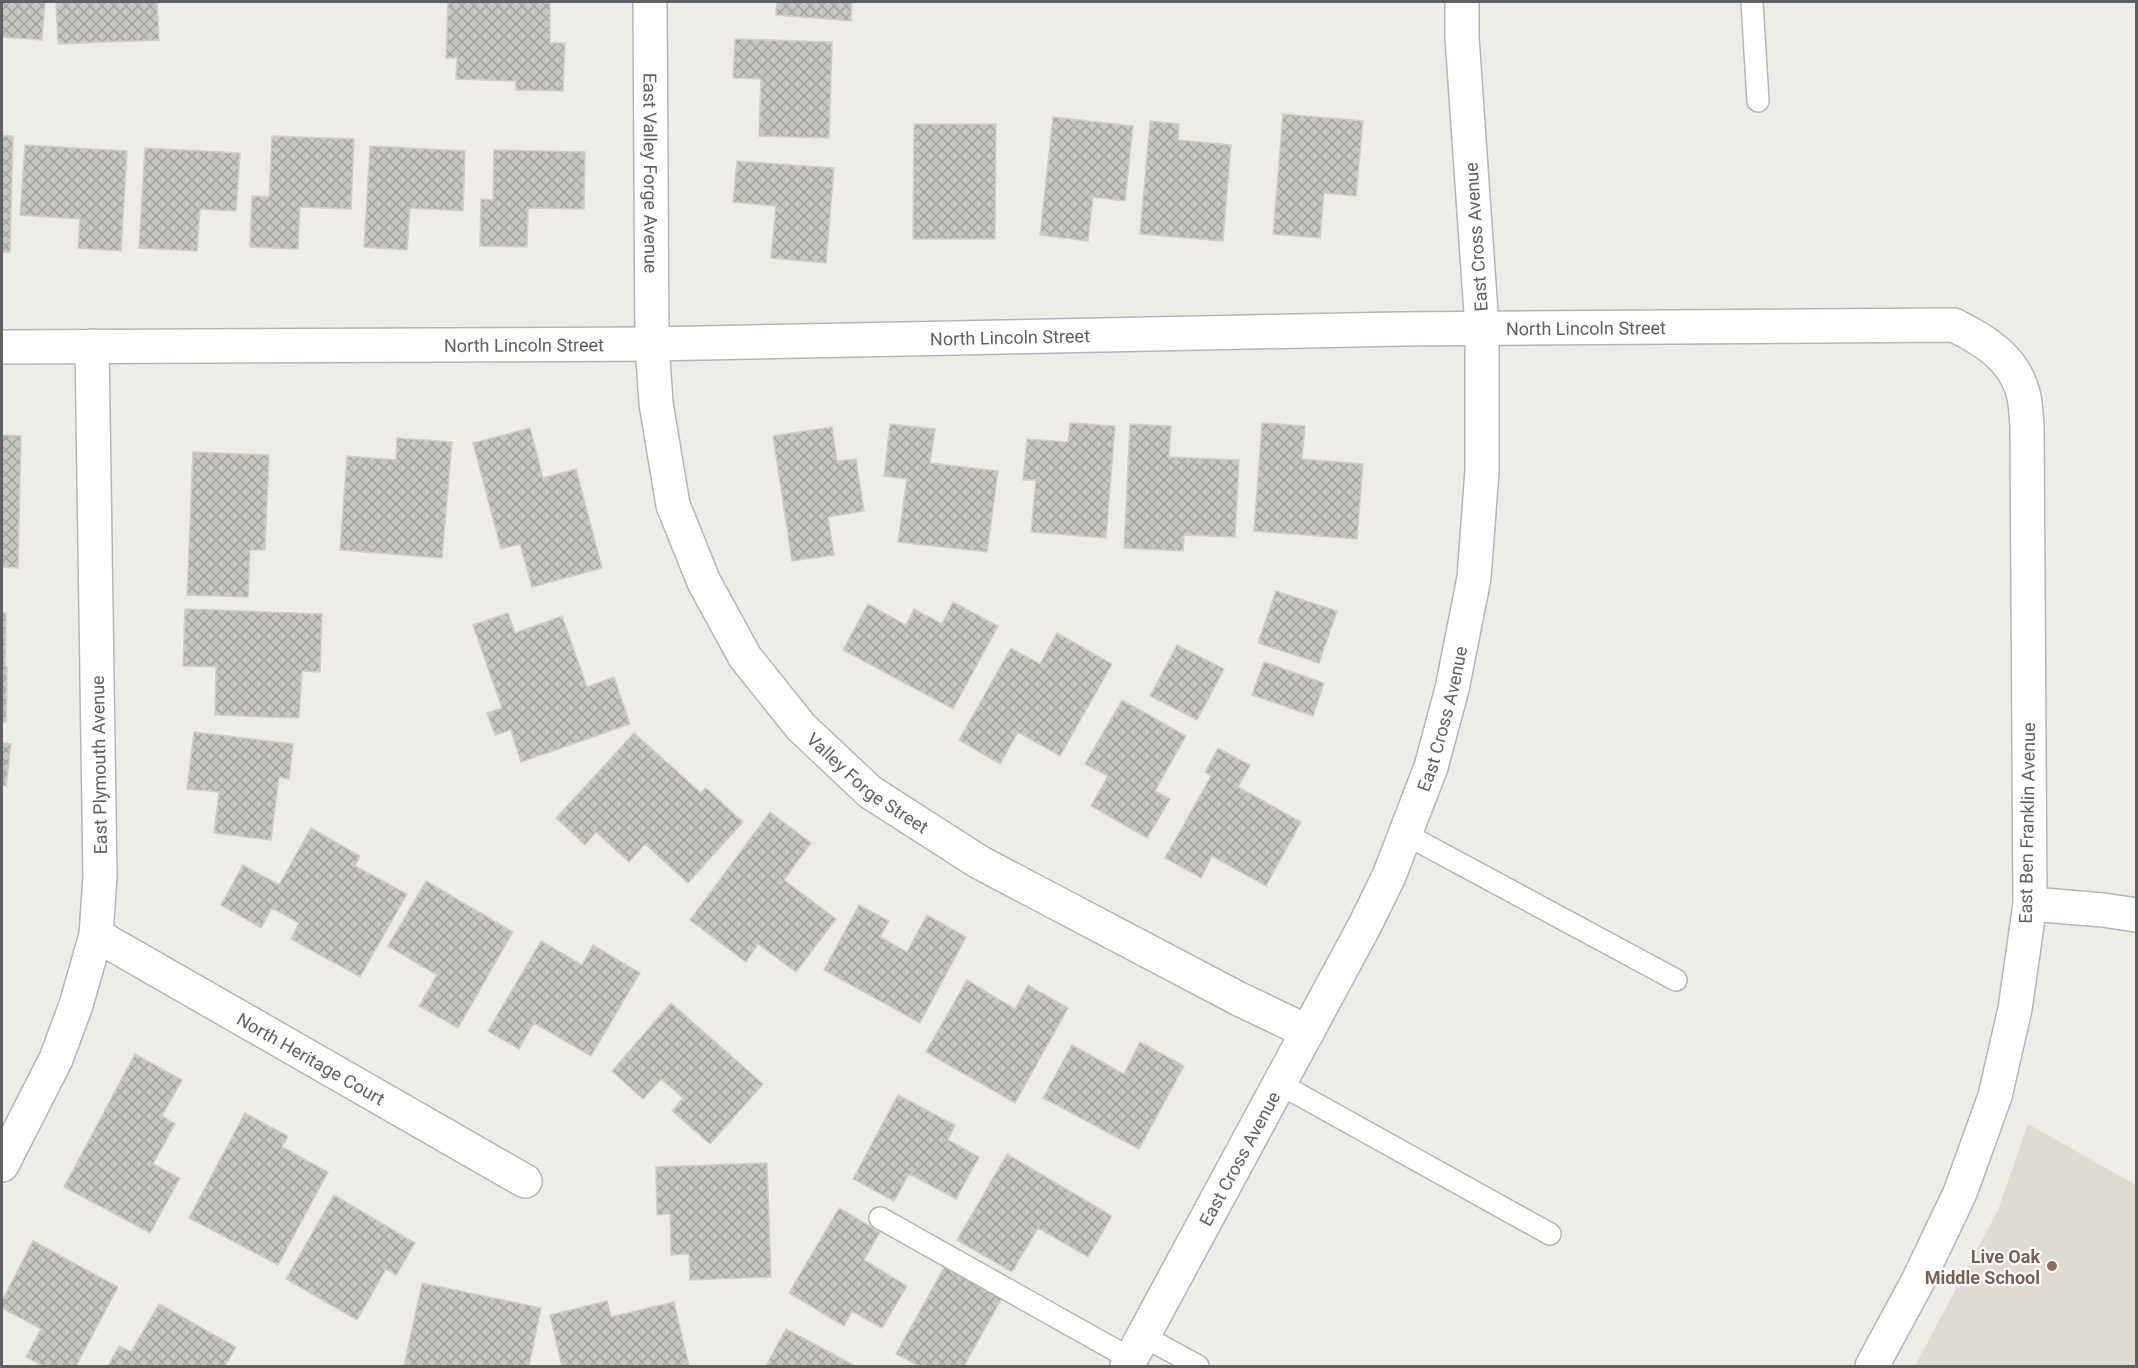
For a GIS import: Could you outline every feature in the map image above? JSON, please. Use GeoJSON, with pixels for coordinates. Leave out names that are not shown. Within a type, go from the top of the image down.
{"type":"FeatureCollection","features":[{"type":"Feature","properties":{"kind":"street","name":"East Valley Forge Avenue"},"geometry":{"type":"LineString","coordinates":[[651,2],[652,344]]}},
{"type":"Feature","properties":{"kind":"street","name":"East Cross Avenue"},"geometry":{"type":"LineString","coordinates":[[1134,1354],[1365,926],[1389,876],[1431,767],[1449,700],[1474,578],[1482,471],[1482,328],[1462,37],[1462,2]]}},
{"type":"Feature","properties":{"kind":"street","name":"North Lincoln Street"},"geometry":{"type":"LineString","coordinates":[[2,347],[652,344],[1482,328],[1954,325],[1982,339],[2008,362]]}},
{"type":"Feature","properties":{"kind":"street","name":"Valley Forge Street"},"geometry":{"type":"LineString","coordinates":[[652,344],[656,403],[673,505],[704,582],[745,657],[801,727],[870,792],[979,862],[1239,999],[1308,1032]]}},
{"type":"Feature","properties":{"kind":"street","name":"East Plymouth Avenue"},"geometry":{"type":"LineString","coordinates":[[2,1165],[56,1059],[76,1005],[96,935],[100,876],[92,346]]}},
{"type":"Feature","properties":{"kind":"street","name":"East Ben Franklin Avenue"},"geometry":{"type":"LineString","coordinates":[[1872,1366],[1960,1193],[1995,1096],[2015,1010],[2030,903],[2027,426],[2023,392],[2008,362]]}},
{"type":"Feature","properties":{"kind":"street"},"geometry":{"type":"LineString","coordinates":[[2030,903],[2136,915]]}},
{"type":"Feature","properties":{"kind":"street","name":"North Heritage Court"},"geometry":{"type":"LineString","coordinates":[[96,935],[525,1181]]}},
{"type":"Feature","properties":{"kind":"lane"},"geometry":{"type":"LineString","coordinates":[[1752,2],[1758,101]]}},
{"type":"Feature","properties":{"kind":"lane"},"geometry":{"type":"LineString","coordinates":[[1405,834],[1676,980]]}},
{"type":"Feature","properties":{"kind":"lane"},"geometry":{"type":"LineString","coordinates":[[1280,1084],[1550,1234]]}},
{"type":"Feature","properties":{"kind":"lane"},"geometry":{"type":"LineString","coordinates":[[880,1218],[1134,1354],[1198,1366]]}},
{"type":"Feature","properties":{"kind":"shaded area","name":"Live Oak Middle School"},"geometry":{"type":"Polygon","coordinates":[[[2028,1124],[2136,1185],[2136,1366],[1915,1366],[1998,1210],[2028,1124]]]}},
{"type":"Feature","properties":{"kind":"building"},"geometry":{"type":"Polygon","coordinates":[[[2,2],[45,2],[42,40],[2,37],[2,2]]]}},
{"type":"Feature","properties":{"kind":"building"},"geometry":{"type":"Polygon","coordinates":[[[56,2],[157,2],[159,40],[58,44],[56,2]]]}},
{"type":"Feature","properties":{"kind":"building"},"geometry":{"type":"Polygon","coordinates":[[[448,2],[550,2],[550,43],[565,43],[563,91],[516,90],[516,81],[456,79],[457,58],[446,58],[448,2]]]}},
{"type":"Feature","properties":{"kind":"building"},"geometry":{"type":"Polygon","coordinates":[[[777,2],[852,2],[851,21],[776,15],[777,2]]]}},
{"type":"Feature","properties":{"kind":"building"},"geometry":{"type":"Polygon","coordinates":[[[735,39],[832,42],[829,138],[759,136],[761,79],[733,78],[735,39]]]}},
{"type":"Feature","properties":{"kind":"building"},"geometry":{"type":"Polygon","coordinates":[[[1283,114],[1363,121],[1356,196],[1324,193],[1320,238],[1273,234],[1283,114]]]}},
{"type":"Feature","properties":{"kind":"building"},"geometry":{"type":"Polygon","coordinates":[[[1053,117],[1133,126],[1125,201],[1093,197],[1088,241],[1040,235],[1053,117]]]}},
{"type":"Feature","properties":{"kind":"building"},"geometry":{"type":"Polygon","coordinates":[[[1150,121],[1179,124],[1178,140],[1231,145],[1223,241],[1140,234],[1150,121]]]}},
{"type":"Feature","properties":{"kind":"building"},"geometry":{"type":"Polygon","coordinates":[[[914,124],[996,124],[995,239],[913,239],[914,124]]]}},
{"type":"Feature","properties":{"kind":"building"},"geometry":{"type":"Polygon","coordinates":[[[2,136],[13,136],[10,252],[2,252],[2,136]]]}},
{"type":"Feature","properties":{"kind":"building"},"geometry":{"type":"Polygon","coordinates":[[[272,136],[354,139],[351,209],[300,207],[298,249],[250,247],[252,196],[269,197],[272,136]]]}},
{"type":"Feature","properties":{"kind":"building"},"geometry":{"type":"Polygon","coordinates":[[[25,145],[127,151],[121,251],[78,248],[80,219],[20,215],[25,145]]]}},
{"type":"Feature","properties":{"kind":"building"},"geometry":{"type":"Polygon","coordinates":[[[370,146],[465,151],[463,211],[410,208],[407,250],[364,247],[370,146]]]}},
{"type":"Feature","properties":{"kind":"building"},"geometry":{"type":"Polygon","coordinates":[[[145,148],[240,153],[236,211],[200,209],[197,251],[139,248],[145,148]]]}},
{"type":"Feature","properties":{"kind":"building"},"geometry":{"type":"Polygon","coordinates":[[[494,150],[585,152],[584,209],[528,208],[527,247],[480,246],[481,199],[493,200],[494,150]]]}},
{"type":"Feature","properties":{"kind":"building"},"geometry":{"type":"Polygon","coordinates":[[[737,161],[834,168],[826,263],[771,258],[776,206],[733,202],[737,161]]]}},
{"type":"Feature","properties":{"kind":"building"},"geometry":{"type":"Polygon","coordinates":[[[1070,423],[1115,426],[1106,538],[1031,532],[1036,480],[1023,480],[1027,439],[1068,442],[1070,423]]]}},
{"type":"Feature","properties":{"kind":"building"},"geometry":{"type":"Polygon","coordinates":[[[1262,423],[1305,426],[1302,459],[1363,464],[1357,539],[1254,531],[1262,423]]]}},
{"type":"Feature","properties":{"kind":"building"},"geometry":{"type":"Polygon","coordinates":[[[890,424],[935,429],[930,463],[998,471],[987,552],[898,542],[907,479],[884,476],[890,424]]]}},
{"type":"Feature","properties":{"kind":"building"},"geometry":{"type":"Polygon","coordinates":[[[1130,424],[1171,426],[1169,457],[1239,460],[1235,537],[1184,535],[1183,551],[1124,548],[1130,424]]]}},
{"type":"Feature","properties":{"kind":"building"},"geometry":{"type":"Polygon","coordinates":[[[832,427],[837,461],[856,459],[864,511],[828,517],[834,555],[792,561],[773,436],[832,427]]]}},
{"type":"Feature","properties":{"kind":"building"},"geometry":{"type":"Polygon","coordinates":[[[530,428],[543,478],[576,469],[602,568],[532,587],[520,544],[501,549],[473,443],[530,428]]]}},
{"type":"Feature","properties":{"kind":"building"},"geometry":{"type":"Polygon","coordinates":[[[2,435],[21,436],[18,568],[2,567],[2,435]]]}},
{"type":"Feature","properties":{"kind":"building"},"geometry":{"type":"Polygon","coordinates":[[[397,438],[452,442],[442,558],[340,550],[347,456],[396,460],[397,438]]]}},
{"type":"Feature","properties":{"kind":"building"},"geometry":{"type":"Polygon","coordinates":[[[193,452],[269,455],[265,550],[250,550],[248,597],[187,595],[193,452]]]}},
{"type":"Feature","properties":{"kind":"building"},"geometry":{"type":"Polygon","coordinates":[[[1276,591],[1337,611],[1319,663],[1258,643],[1276,591]]]}},
{"type":"Feature","properties":{"kind":"building"},"geometry":{"type":"Polygon","coordinates":[[[953,602],[998,626],[953,709],[843,650],[868,604],[906,625],[914,609],[942,624],[953,602]]]}},
{"type":"Feature","properties":{"kind":"building"},"geometry":{"type":"Polygon","coordinates":[[[185,609],[322,614],[320,672],[302,671],[299,718],[215,715],[216,667],[183,666],[185,609]]]}},
{"type":"Feature","properties":{"kind":"building"},"geometry":{"type":"Polygon","coordinates":[[[2,612],[6,613],[6,722],[2,722],[2,612]]]}},
{"type":"Feature","properties":{"kind":"building"},"geometry":{"type":"Polygon","coordinates":[[[508,613],[515,633],[562,616],[587,687],[614,677],[630,724],[521,762],[511,730],[495,735],[487,713],[502,708],[473,625],[508,613]]]}},
{"type":"Feature","properties":{"kind":"building"},"geometry":{"type":"Polygon","coordinates":[[[1057,633],[1112,664],[1060,756],[1018,732],[1000,764],[959,740],[1011,648],[1040,664],[1057,633]]]}},
{"type":"Feature","properties":{"kind":"building"},"geometry":{"type":"Polygon","coordinates":[[[1177,645],[1224,669],[1197,720],[1150,696],[1177,645]]]}},
{"type":"Feature","properties":{"kind":"building"},"geometry":{"type":"Polygon","coordinates":[[[1264,662],[1324,683],[1313,716],[1252,695],[1264,662]]]}},
{"type":"Feature","properties":{"kind":"building"},"geometry":{"type":"Polygon","coordinates":[[[1122,700],[1186,736],[1155,791],[1170,799],[1147,838],[1091,806],[1108,776],[1085,764],[1122,700]]]}},
{"type":"Feature","properties":{"kind":"building"},"geometry":{"type":"Polygon","coordinates":[[[194,732],[293,744],[289,779],[279,777],[271,840],[214,833],[219,792],[187,789],[194,732]]]}},
{"type":"Feature","properties":{"kind":"building"},"geometry":{"type":"Polygon","coordinates":[[[634,733],[701,793],[706,788],[743,822],[688,883],[645,844],[629,862],[596,832],[585,845],[556,818],[634,733]]]}},
{"type":"Feature","properties":{"kind":"building"},"geometry":{"type":"Polygon","coordinates":[[[2,743],[11,744],[6,786],[2,785],[2,743]]]}},
{"type":"Feature","properties":{"kind":"building"},"geometry":{"type":"Polygon","coordinates":[[[1218,748],[1250,765],[1238,787],[1301,822],[1266,886],[1212,856],[1201,878],[1165,858],[1211,776],[1205,772],[1218,748]]]}},
{"type":"Feature","properties":{"kind":"building"},"geometry":{"type":"Polygon","coordinates":[[[770,812],[811,843],[784,880],[836,919],[796,972],[758,944],[746,962],[690,920],[770,812]]]}},
{"type":"Feature","properties":{"kind":"building"},"geometry":{"type":"Polygon","coordinates":[[[311,828],[360,856],[355,866],[407,894],[360,977],[291,939],[299,923],[272,908],[261,928],[221,905],[243,865],[279,885],[311,828]]]}},
{"type":"Feature","properties":{"kind":"building"},"geometry":{"type":"Polygon","coordinates":[[[426,881],[513,932],[458,1028],[419,1006],[437,975],[388,946],[426,881]]]}},
{"type":"Feature","properties":{"kind":"building"},"geometry":{"type":"Polygon","coordinates":[[[859,905],[889,921],[880,937],[907,952],[927,915],[966,937],[920,1023],[824,970],[859,905]]]}},
{"type":"Feature","properties":{"kind":"building"},"geometry":{"type":"Polygon","coordinates":[[[541,941],[582,965],[593,945],[640,973],[591,1056],[534,1023],[519,1049],[488,1031],[541,941]]]}},
{"type":"Feature","properties":{"kind":"building"},"geometry":{"type":"Polygon","coordinates":[[[967,980],[1015,1009],[1028,985],[1068,1008],[1015,1103],[926,1052],[967,980]]]}},
{"type":"Feature","properties":{"kind":"building"},"geometry":{"type":"Polygon","coordinates":[[[671,1003],[763,1084],[710,1144],[672,1111],[683,1098],[661,1079],[643,1099],[612,1071],[671,1003]]]}},
{"type":"Feature","properties":{"kind":"building"},"geometry":{"type":"Polygon","coordinates":[[[1140,1042],[1184,1066],[1139,1149],[1043,1098],[1072,1045],[1124,1074],[1140,1042]]]}},
{"type":"Feature","properties":{"kind":"building"},"geometry":{"type":"Polygon","coordinates":[[[135,1054],[182,1080],[162,1116],[175,1124],[153,1164],[180,1178],[150,1233],[64,1187],[135,1054]]]}},
{"type":"Feature","properties":{"kind":"building"},"geometry":{"type":"Polygon","coordinates":[[[898,1095],[955,1125],[948,1140],[979,1157],[956,1199],[909,1174],[894,1201],[853,1179],[898,1095]]]}},
{"type":"Feature","properties":{"kind":"building"},"geometry":{"type":"Polygon","coordinates":[[[245,1113],[288,1136],[282,1147],[328,1172],[278,1265],[189,1218],[245,1113]]]}},
{"type":"Feature","properties":{"kind":"building"},"geometry":{"type":"Polygon","coordinates":[[[1007,1154],[1112,1216],[1088,1257],[1038,1228],[1012,1272],[957,1240],[1007,1154]]]}},
{"type":"Feature","properties":{"kind":"building"},"geometry":{"type":"Polygon","coordinates":[[[767,1163],[771,1277],[690,1280],[689,1254],[671,1255],[670,1214],[657,1215],[656,1167],[767,1163]]]}},
{"type":"Feature","properties":{"kind":"building"},"geometry":{"type":"Polygon","coordinates":[[[334,1195],[415,1243],[396,1275],[386,1269],[357,1320],[286,1279],[334,1195]]]}},
{"type":"Feature","properties":{"kind":"building"},"geometry":{"type":"Polygon","coordinates":[[[839,1208],[880,1232],[864,1260],[907,1286],[882,1328],[852,1311],[844,1326],[789,1293],[839,1208]]]}},
{"type":"Feature","properties":{"kind":"building"},"geometry":{"type":"Polygon","coordinates":[[[33,1241],[118,1287],[76,1366],[43,1366],[26,1357],[41,1329],[2,1308],[2,1301],[33,1241]]]}},
{"type":"Feature","properties":{"kind":"building"},"geometry":{"type":"Polygon","coordinates":[[[945,1266],[1002,1298],[964,1366],[919,1366],[896,1354],[945,1266]]]}},
{"type":"Feature","properties":{"kind":"building"},"geometry":{"type":"Polygon","coordinates":[[[422,1283],[541,1308],[529,1366],[404,1366],[422,1283]]]}},
{"type":"Feature","properties":{"kind":"building"},"geometry":{"type":"Polygon","coordinates":[[[607,1301],[611,1317],[674,1302],[689,1366],[562,1366],[550,1315],[607,1301]]]}},
{"type":"Feature","properties":{"kind":"building"},"geometry":{"type":"Polygon","coordinates":[[[159,1304],[236,1347],[225,1366],[108,1366],[119,1346],[131,1352],[159,1304]]]}},
{"type":"Feature","properties":{"kind":"building"},"geometry":{"type":"Polygon","coordinates":[[[786,1329],[855,1366],[766,1366],[786,1329]]]}},
{"type":"Feature","properties":{"kind":"place","name":"Live Oak Middle School"},"geometry":{"type":"Point","coordinates":[2052,1266]}}]}
